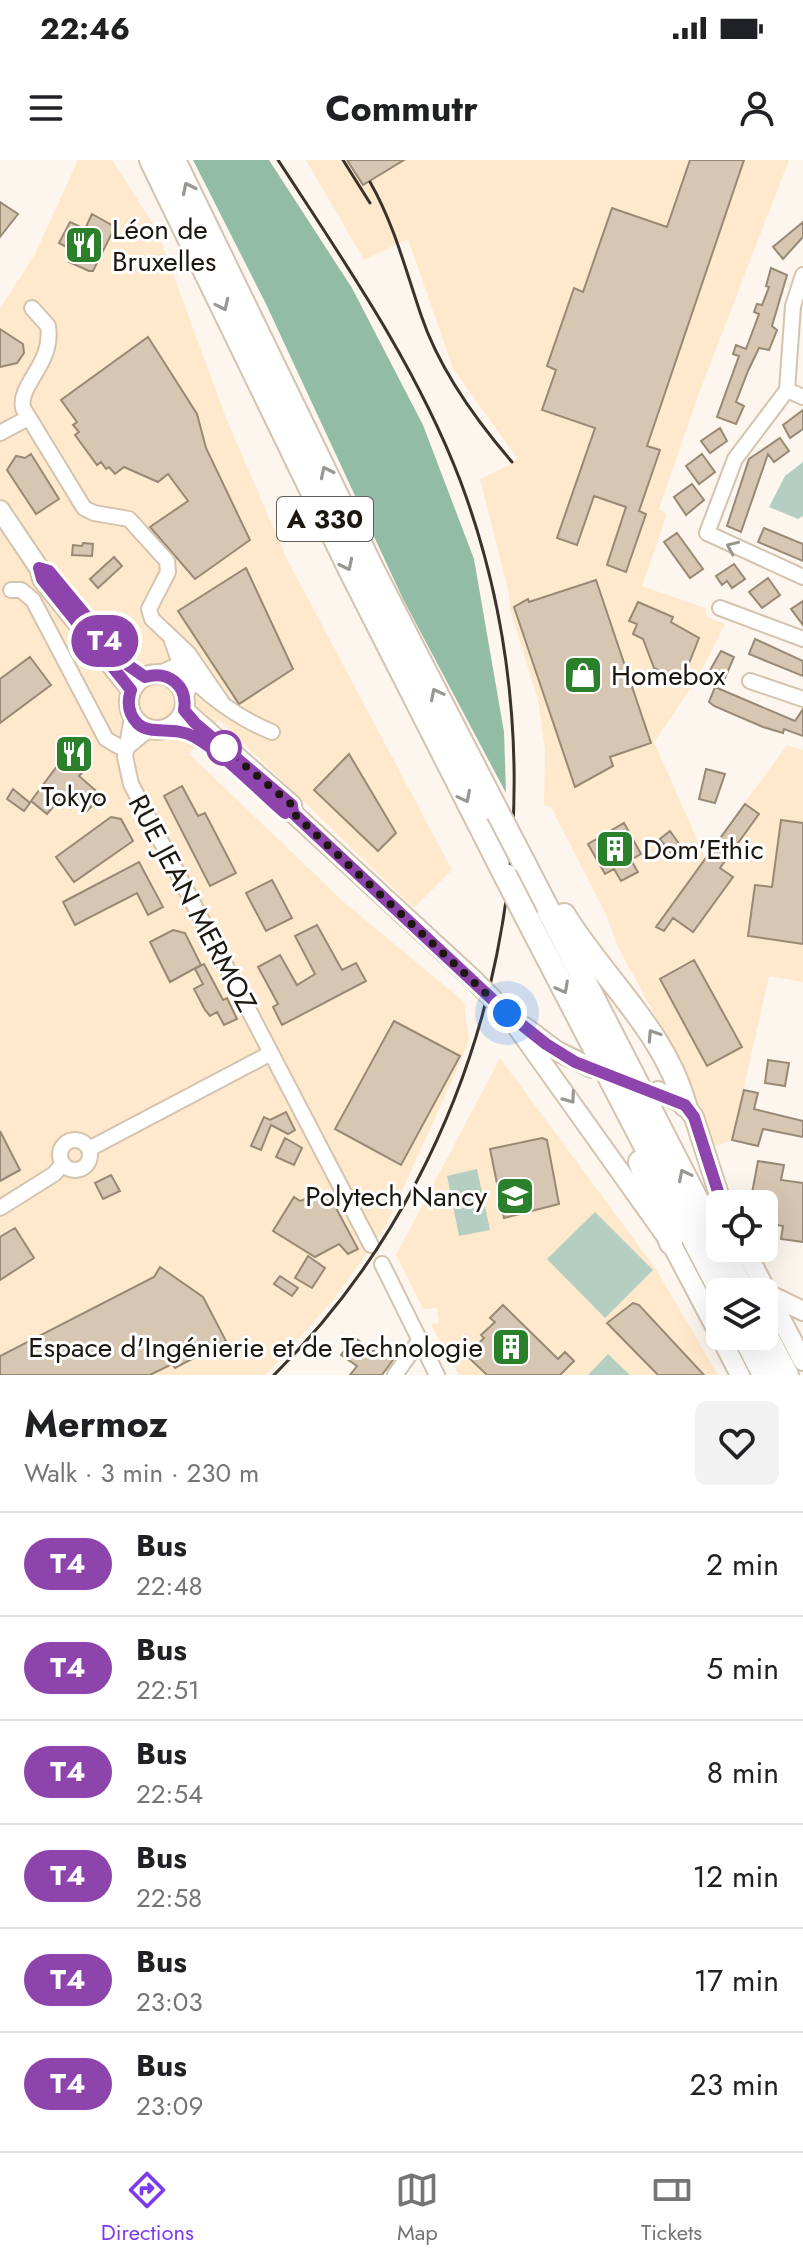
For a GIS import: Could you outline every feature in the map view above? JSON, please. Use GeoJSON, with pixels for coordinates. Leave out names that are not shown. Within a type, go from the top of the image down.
{"type":"FeatureCollection","features":[{"type":"Feature","properties":{"kind":"highway","name":"A 330"},"geometry":{"type":"LineString","coordinates":[[151,160],[357,584],[517,862],[706,1218]]}},
{"type":"Feature","properties":{"kind":"highway","name":"A 330"},"geometry":{"type":"LineString","coordinates":[[174,160],[379,582],[498,813],[517,862],[527,918],[596,1062],[713,1278]]}},
{"type":"Feature","properties":{"kind":"highway"},"geometry":{"type":"LineString","coordinates":[[517,862],[652,1032],[676,1074],[685,1105]]}},
{"type":"Feature","properties":{"kind":"highway"},"geometry":{"type":"LineString","coordinates":[[596,1062],[671,1243]]}},
{"type":"Feature","properties":{"kind":"highway","name":"A 330"},"geometry":{"type":"LineString","coordinates":[[735,1262],[749,1278]]}},
{"type":"Feature","properties":{"kind":"highway"},"geometry":{"type":"LineString","coordinates":[[751,1350],[764,1375]]}},
{"type":"Feature","properties":{"kind":"highway"},"geometry":{"type":"LineString","coordinates":[[774,1350],[787,1375]]}},
{"type":"Feature","properties":{"kind":"main road"},"geometry":{"type":"LineString","coordinates":[[1,510],[39,568],[42,579],[145,680],[175,681],[184,704],[292,805],[293,813],[507,1013],[557,1051],[596,1062]]}},
{"type":"Feature","properties":{"kind":"main road"},"geometry":{"type":"LineString","coordinates":[[145,680],[128,703],[132,717],[149,729],[170,727],[195,737],[285,813],[293,813]]}},
{"type":"Feature","properties":{"kind":"main road"},"geometry":{"type":"LineString","coordinates":[[170,727],[184,704]]}},
{"type":"Feature","properties":{"kind":"main road"},"geometry":{"type":"LineString","coordinates":[[507,1013],[671,1243],[706,1309]]}},
{"type":"Feature","properties":{"kind":"main road"},"geometry":{"type":"LineString","coordinates":[[658,1091],[685,1105],[694,1117],[717,1190]]}},
{"type":"Feature","properties":{"kind":"main road"},"geometry":{"type":"LineString","coordinates":[[778,1301],[803,1311]]}},
{"type":"Feature","properties":{"kind":"main road"},"geometry":{"type":"LineString","coordinates":[[778,1319],[803,1361]]}},
{"type":"Feature","properties":{"kind":"main road"},"geometry":{"type":"LineString","coordinates":[[727,1350],[740,1375]]}},
{"type":"Feature","properties":{"kind":"street"},"geometry":{"type":"LineString","coordinates":[[803,275],[794,297],[787,390],[735,459],[707,533],[803,577]]}},
{"type":"Feature","properties":{"kind":"street"},"geometry":{"type":"LineString","coordinates":[[32,308],[44,318],[49,334],[44,361],[22,400],[28,418],[84,508],[94,513],[129,519],[167,561],[168,572],[149,609],[152,619],[221,701],[240,718],[272,732]]}},
{"type":"Feature","properties":{"kind":"street"},"geometry":{"type":"LineString","coordinates":[[787,390],[803,397]]}},
{"type":"Feature","properties":{"kind":"street"},"geometry":{"type":"LineString","coordinates":[[0,433],[28,418]]}},
{"type":"Feature","properties":{"kind":"street"},"geometry":{"type":"LineString","coordinates":[[11,590],[21,590],[33,600],[106,739],[125,750],[149,729]]}},
{"type":"Feature","properties":{"kind":"street"},"geometry":{"type":"LineString","coordinates":[[720,608],[803,639]]}},
{"type":"Feature","properties":{"kind":"street"},"geometry":{"type":"LineString","coordinates":[[170,637],[179,662],[197,669]]}},
{"type":"Feature","properties":{"kind":"street"},"geometry":{"type":"LineString","coordinates":[[145,680],[179,662]]}},
{"type":"Feature","properties":{"kind":"street"},"geometry":{"type":"LineString","coordinates":[[184,704],[187,688],[197,669]]}},
{"type":"Feature","properties":{"kind":"street"},"geometry":{"type":"LineString","coordinates":[[750,681],[803,699]]}},
{"type":"Feature","properties":{"kind":"street","name":"RUE JEAN MERMOZ"},"geometry":{"type":"LineString","coordinates":[[132,717],[125,750],[125,765],[131,784],[371,1245]]}},
{"type":"Feature","properties":{"kind":"street"},"geometry":{"type":"LineString","coordinates":[[89,1149],[271,1053]]}},
{"type":"Feature","properties":{"kind":"street"},"geometry":{"type":"LineString","coordinates":[[69,1140],[83,1141],[89,1149],[90,1159],[83,1167],[74,1170],[63,1164],[60,1151],[69,1140]]}},
{"type":"Feature","properties":{"kind":"street"},"geometry":{"type":"LineString","coordinates":[[0,1208],[54,1174],[63,1164]]}},
{"type":"Feature","properties":{"kind":"street"},"geometry":{"type":"LineString","coordinates":[[382,1264],[437,1375]]}},
{"type":"Feature","properties":{"kind":"street"},"geometry":{"type":"LineString","coordinates":[[395,1375],[419,1341]]}},
{"type":"Feature","properties":{"kind":"shaded area"},"geometry":{"type":"Polygon","coordinates":[[[78,160],[112,160],[157,230],[226,418],[286,557],[452,870],[414,908],[219,720],[189,754],[346,904],[464,1002],[469,1040],[385,1228],[334,1299],[266,1375],[0,1375],[0,308],[35,254],[78,160]]]}},
{"type":"Feature","properties":{"kind":"shaded area"},"geometry":{"type":"Polygon","coordinates":[[[306,160],[789,160],[699,393],[659,509],[667,514],[642,586],[705,608],[707,617],[725,624],[698,678],[654,742],[705,857],[787,745],[803,750],[803,982],[769,976],[732,1140],[712,1147],[692,1084],[618,947],[606,915],[551,807],[544,805],[545,750],[538,700],[510,609],[480,479],[517,458],[453,368],[408,239],[364,260],[306,160]]]}},
{"type":"Feature","properties":{"kind":"shaded area","name":"Polytech Nancy"},"geometry":{"type":"Polygon","coordinates":[[[500,1058],[656,1269],[718,1375],[459,1375],[431,1324],[439,1323],[437,1308],[423,1309],[396,1255],[500,1058]]]}},
{"type":"Feature","properties":{"kind":"green space"},"geometry":{"type":"Polygon","coordinates":[[[193,160],[269,160],[352,288],[423,425],[474,559],[504,732],[506,793],[403,599],[266,304],[193,160]]]}},
{"type":"Feature","properties":{"kind":"green space"},"geometry":{"type":"Polygon","coordinates":[[[803,462],[803,516],[798,519],[769,507],[785,476],[803,462]]]}},
{"type":"Feature","properties":{"kind":"green space"},"geometry":{"type":"Polygon","coordinates":[[[477,1169],[490,1230],[459,1236],[447,1176],[477,1169]]]}},
{"type":"Feature","properties":{"kind":"green space"},"geometry":{"type":"Polygon","coordinates":[[[595,1212],[653,1270],[605,1318],[547,1259],[595,1212]]]}},
{"type":"Feature","properties":{"kind":"green space"},"geometry":{"type":"Polygon","coordinates":[[[608,1354],[630,1375],[588,1375],[608,1354]]]}},
{"type":"Feature","properties":{"kind":"building"},"geometry":{"type":"Polygon","coordinates":[[[347,160],[404,160],[363,185],[347,160]]]}},
{"type":"Feature","properties":{"kind":"building"},"geometry":{"type":"Polygon","coordinates":[[[690,160],[744,160],[647,446],[660,450],[639,511],[646,514],[626,572],[607,565],[626,507],[594,496],[577,545],[557,538],[595,428],[542,410],[556,370],[547,366],[574,288],[583,292],[612,208],[667,227],[690,160]]]}},
{"type":"Feature","properties":{"kind":"building"},"geometry":{"type":"Polygon","coordinates":[[[0,202],[18,214],[0,237],[0,202]]]}},
{"type":"Feature","properties":{"kind":"building","name":"Léon de Bruxelles"},"geometry":{"type":"Polygon","coordinates":[[[92,214],[115,227],[93,271],[89,271],[69,262],[74,251],[59,243],[70,222],[85,229],[92,214]]]}},
{"type":"Feature","properties":{"kind":"building"},"geometry":{"type":"Polygon","coordinates":[[[803,222],[803,237],[783,259],[773,247],[803,222]]]}},
{"type":"Feature","properties":{"kind":"building"},"geometry":{"type":"Polygon","coordinates":[[[771,268],[787,275],[772,326],[777,330],[769,350],[759,348],[748,371],[736,402],[744,406],[736,424],[717,417],[739,356],[733,354],[736,345],[746,349],[759,314],[754,312],[757,304],[762,305],[769,287],[766,286],[771,268]]]}},
{"type":"Feature","properties":{"kind":"building"},"geometry":{"type":"Polygon","coordinates":[[[0,329],[23,344],[24,353],[17,363],[0,367],[0,329]]]}},
{"type":"Feature","properties":{"kind":"building"},"geometry":{"type":"Polygon","coordinates":[[[148,337],[197,414],[206,448],[250,540],[195,579],[150,527],[188,501],[168,474],[158,482],[124,467],[115,474],[101,462],[97,465],[75,435],[79,432],[73,425],[77,422],[61,400],[148,337]]]}},
{"type":"Feature","properties":{"kind":"building"},"geometry":{"type":"Polygon","coordinates":[[[803,410],[803,429],[790,438],[783,425],[803,410]]]}},
{"type":"Feature","properties":{"kind":"building"},"geometry":{"type":"Polygon","coordinates":[[[720,428],[727,441],[710,453],[701,441],[720,428]]]}},
{"type":"Feature","properties":{"kind":"building"},"geometry":{"type":"Polygon","coordinates":[[[780,438],[789,451],[774,462],[768,454],[741,532],[727,526],[749,459],[780,438]]]}},
{"type":"Feature","properties":{"kind":"building"},"geometry":{"type":"Polygon","coordinates":[[[31,454],[59,499],[36,514],[7,470],[16,456],[25,458],[31,454]]]}},
{"type":"Feature","properties":{"kind":"building"},"geometry":{"type":"Polygon","coordinates":[[[702,454],[715,472],[699,484],[686,466],[702,454]]]}},
{"type":"Feature","properties":{"kind":"building"},"geometry":{"type":"Polygon","coordinates":[[[692,484],[704,500],[686,515],[674,497],[692,484]]]}},
{"type":"Feature","properties":{"kind":"building"},"geometry":{"type":"Polygon","coordinates":[[[764,528],[803,544],[803,561],[758,542],[764,528]]]}},
{"type":"Feature","properties":{"kind":"building"},"geometry":{"type":"Polygon","coordinates":[[[677,533],[703,569],[690,578],[664,542],[677,533]]]}},
{"type":"Feature","properties":{"kind":"building"},"geometry":{"type":"Polygon","coordinates":[[[83,543],[93,544],[92,556],[72,555],[73,545],[82,546],[83,543]]]}},
{"type":"Feature","properties":{"kind":"building"},"geometry":{"type":"Polygon","coordinates":[[[114,557],[122,566],[98,588],[90,579],[114,557]]]}},
{"type":"Feature","properties":{"kind":"building"},"geometry":{"type":"Polygon","coordinates":[[[734,564],[745,579],[732,588],[727,581],[722,585],[716,576],[734,564]]]}},
{"type":"Feature","properties":{"kind":"building"},"geometry":{"type":"Polygon","coordinates":[[[246,568],[293,669],[239,704],[178,611],[246,568]]]}},
{"type":"Feature","properties":{"kind":"building"},"geometry":{"type":"Polygon","coordinates":[[[768,578],[780,595],[762,608],[749,592],[768,578]]]}},
{"type":"Feature","properties":{"kind":"building","name":"Homebox"},"geometry":{"type":"Polygon","coordinates":[[[596,580],[651,743],[610,757],[613,766],[575,787],[514,607],[528,599],[529,602],[596,580]]]}},
{"type":"Feature","properties":{"kind":"building"},"geometry":{"type":"Polygon","coordinates":[[[803,601],[803,625],[791,609],[803,601]]]}},
{"type":"Feature","properties":{"kind":"building"},"geometry":{"type":"Polygon","coordinates":[[[638,602],[673,617],[671,622],[699,638],[682,681],[654,668],[643,639],[633,634],[637,624],[629,621],[638,602]]]}},
{"type":"Feature","properties":{"kind":"building"},"geometry":{"type":"Polygon","coordinates":[[[755,639],[803,661],[803,676],[749,654],[755,639]]]}},
{"type":"Feature","properties":{"kind":"building"},"geometry":{"type":"Polygon","coordinates":[[[721,651],[734,657],[725,678],[709,672],[721,651]]]}},
{"type":"Feature","properties":{"kind":"building"},"geometry":{"type":"Polygon","coordinates":[[[30,657],[51,685],[0,723],[0,679],[30,657]]]}},
{"type":"Feature","properties":{"kind":"building"},"geometry":{"type":"Polygon","coordinates":[[[715,687],[795,721],[803,709],[803,736],[784,729],[783,733],[763,727],[714,706],[709,702],[715,687]]]}},
{"type":"Feature","properties":{"kind":"building"},"geometry":{"type":"Polygon","coordinates":[[[69,750],[88,766],[79,776],[102,796],[85,813],[63,795],[47,814],[31,801],[69,750]]]}},
{"type":"Feature","properties":{"kind":"building"},"geometry":{"type":"Polygon","coordinates":[[[349,754],[396,833],[378,851],[314,790],[349,754]]]}},
{"type":"Feature","properties":{"kind":"building"},"geometry":{"type":"Polygon","coordinates":[[[706,769],[725,774],[715,803],[699,799],[706,769]]]}},
{"type":"Feature","properties":{"kind":"building"},"geometry":{"type":"Polygon","coordinates":[[[182,786],[198,816],[205,813],[236,873],[210,886],[164,796],[182,786]]]}},
{"type":"Feature","properties":{"kind":"building"},"geometry":{"type":"Polygon","coordinates":[[[13,789],[30,803],[24,811],[7,799],[13,789]]]}},
{"type":"Feature","properties":{"kind":"building"},"geometry":{"type":"Polygon","coordinates":[[[745,804],[759,814],[720,868],[733,877],[693,932],[673,918],[664,931],[656,927],[745,804]]]}},
{"type":"Feature","properties":{"kind":"building"},"geometry":{"type":"Polygon","coordinates":[[[111,817],[121,819],[133,841],[74,882],[56,857],[111,817]]]}},
{"type":"Feature","properties":{"kind":"building"},"geometry":{"type":"Polygon","coordinates":[[[781,820],[803,823],[803,944],[748,936],[755,885],[772,887],[781,820]]]}},
{"type":"Feature","properties":{"kind":"building","name":"Dom'Ethic"},"geometry":{"type":"Polygon","coordinates":[[[624,823],[641,854],[631,860],[638,872],[621,881],[614,869],[605,874],[588,844],[624,823]]]}},
{"type":"Feature","properties":{"kind":"building"},"geometry":{"type":"Polygon","coordinates":[[[670,831],[680,845],[671,853],[660,839],[670,831]]]}},
{"type":"Feature","properties":{"kind":"building"},"geometry":{"type":"Polygon","coordinates":[[[139,862],[163,907],[148,915],[137,893],[75,925],[63,902],[139,862]]]}},
{"type":"Feature","properties":{"kind":"building"},"geometry":{"type":"Polygon","coordinates":[[[272,880],[292,918],[266,931],[246,893],[272,880]]]}},
{"type":"Feature","properties":{"kind":"building"},"geometry":{"type":"Polygon","coordinates":[[[317,925],[342,970],[356,963],[366,981],[282,1025],[273,1007],[278,1004],[258,967],[280,955],[297,985],[315,974],[295,936],[317,925]]]}},
{"type":"Feature","properties":{"kind":"building"},"geometry":{"type":"Polygon","coordinates":[[[173,930],[185,933],[201,965],[170,982],[150,942],[173,930]]]}},
{"type":"Feature","properties":{"kind":"building"},"geometry":{"type":"Polygon","coordinates":[[[694,960],[742,1047],[707,1066],[660,979],[694,960]]]}},
{"type":"Feature","properties":{"kind":"building"},"geometry":{"type":"Polygon","coordinates":[[[204,964],[237,1019],[224,1025],[217,1012],[210,1016],[205,1010],[194,989],[203,984],[195,969],[204,964]]]}},
{"type":"Feature","properties":{"kind":"building"},"geometry":{"type":"Polygon","coordinates":[[[394,1021],[460,1056],[401,1165],[335,1129],[394,1021]]]}},
{"type":"Feature","properties":{"kind":"building"},"geometry":{"type":"Polygon","coordinates":[[[768,1060],[789,1063],[785,1086],[765,1083],[768,1060]]]}},
{"type":"Feature","properties":{"kind":"building"},"geometry":{"type":"Polygon","coordinates":[[[744,1090],[758,1093],[754,1109],[803,1121],[803,1137],[763,1129],[758,1146],[732,1140],[744,1090]]]}},
{"type":"Feature","properties":{"kind":"building"},"geometry":{"type":"Polygon","coordinates":[[[286,1112],[295,1130],[288,1134],[271,1125],[261,1150],[251,1146],[264,1117],[270,1120],[286,1112]]]}},
{"type":"Feature","properties":{"kind":"building"},"geometry":{"type":"Polygon","coordinates":[[[0,1131],[20,1170],[0,1181],[0,1131]]]}},
{"type":"Feature","properties":{"kind":"building"},"geometry":{"type":"Polygon","coordinates":[[[285,1138],[302,1148],[294,1165],[276,1157],[285,1138]]]}},
{"type":"Feature","properties":{"kind":"building"},"geometry":{"type":"Polygon","coordinates":[[[542,1138],[547,1140],[559,1204],[504,1218],[490,1149],[542,1138]]]}},
{"type":"Feature","properties":{"kind":"building"},"geometry":{"type":"Polygon","coordinates":[[[758,1161],[784,1165],[781,1180],[803,1183],[803,1242],[781,1239],[783,1226],[778,1225],[778,1190],[753,1190],[758,1161]]]}},
{"type":"Feature","properties":{"kind":"building"},"geometry":{"type":"Polygon","coordinates":[[[111,1175],[120,1191],[103,1199],[95,1183],[111,1175]]]}},
{"type":"Feature","properties":{"kind":"building"},"geometry":{"type":"Polygon","coordinates":[[[328,1193],[358,1249],[348,1254],[339,1244],[315,1257],[273,1231],[294,1197],[300,1201],[328,1193]]]}},
{"type":"Feature","properties":{"kind":"building"},"geometry":{"type":"Polygon","coordinates":[[[15,1228],[34,1258],[0,1280],[0,1237],[15,1228]]]}},
{"type":"Feature","properties":{"kind":"building"},"geometry":{"type":"Polygon","coordinates":[[[308,1256],[325,1268],[312,1288],[295,1278],[308,1256]]]}},
{"type":"Feature","properties":{"kind":"building"},"geometry":{"type":"Polygon","coordinates":[[[160,1267],[203,1297],[226,1341],[175,1368],[172,1364],[150,1375],[0,1375],[0,1356],[154,1277],[160,1267]]]}},
{"type":"Feature","properties":{"kind":"building"},"geometry":{"type":"Polygon","coordinates":[[[280,1276],[298,1288],[292,1296],[274,1284],[280,1276]]]}},
{"type":"Feature","properties":{"kind":"building"},"geometry":{"type":"Polygon","coordinates":[[[633,1303],[639,1305],[704,1375],[658,1375],[607,1323],[633,1303]]]}},
{"type":"Feature","properties":{"kind":"building","name":"Espace d'Ingénierie et de Technologie"},"geometry":{"type":"Polygon","coordinates":[[[503,1305],[558,1359],[565,1352],[574,1361],[560,1375],[487,1375],[467,1356],[484,1338],[481,1335],[495,1322],[490,1318],[503,1305]]]}},
{"type":"Feature","properties":{"kind":"building"},"geometry":{"type":"Polygon","coordinates":[[[354,1337],[374,1352],[383,1341],[398,1353],[382,1375],[350,1375],[357,1366],[341,1355],[354,1337]]]}},
{"type":"Feature","properties":{"kind":"railway"},"geometry":{"type":"LineString","coordinates":[[274,1375],[353,1283],[417,1181],[465,1071],[497,955],[512,836],[512,715],[494,596],[460,480],[401,355],[278,160]]}},
{"type":"Feature","properties":{"kind":"railway"},"geometry":{"type":"LineString","coordinates":[[343,160],[370,203]]}},
{"type":"Feature","properties":{"kind":"railway"},"geometry":{"type":"LineString","coordinates":[[370,182],[392,230],[438,355],[472,411],[512,462]]}},
{"type":"Feature","properties":{"kind":"bus line","name":"T4"},"geometry":{"type":"LineString","coordinates":[[285,813],[195,737],[170,727],[156,731],[136,722],[129,711],[131,690],[42,579],[39,568],[49,571],[131,668],[145,677],[158,674],[175,681],[183,692],[184,710],[195,723],[292,805],[293,813],[421,929],[507,1013],[575,1062],[658,1091],[685,1105],[694,1117],[715,1190]]}},
{"type":"Feature","properties":{"kind":"place","name":"Léon de Bruxelles"},"geometry":{"type":"Point","coordinates":[84,245]}},
{"type":"Feature","properties":{"kind":"place","name":"Homebox"},"geometry":{"type":"Point","coordinates":[583,675]}},
{"type":"Feature","properties":{"kind":"place","name":"Tokyo"},"geometry":{"type":"Point","coordinates":[74,754]}},
{"type":"Feature","properties":{"kind":"place","name":"Dom'Ethic"},"geometry":{"type":"Point","coordinates":[615,849]}},
{"type":"Feature","properties":{"kind":"place","name":"Polytech Nancy"},"geometry":{"type":"Point","coordinates":[515,1196]}},
{"type":"Feature","properties":{"kind":"place","name":"Espace d'Ingénierie et de Technologie"},"geometry":{"type":"Point","coordinates":[511,1347]}},
{"type":"Feature","properties":{"kind":"route"},"geometry":{"type":"LineString","coordinates":[[224,748],[292,805],[293,813],[421,929],[507,1013]]}}]}
